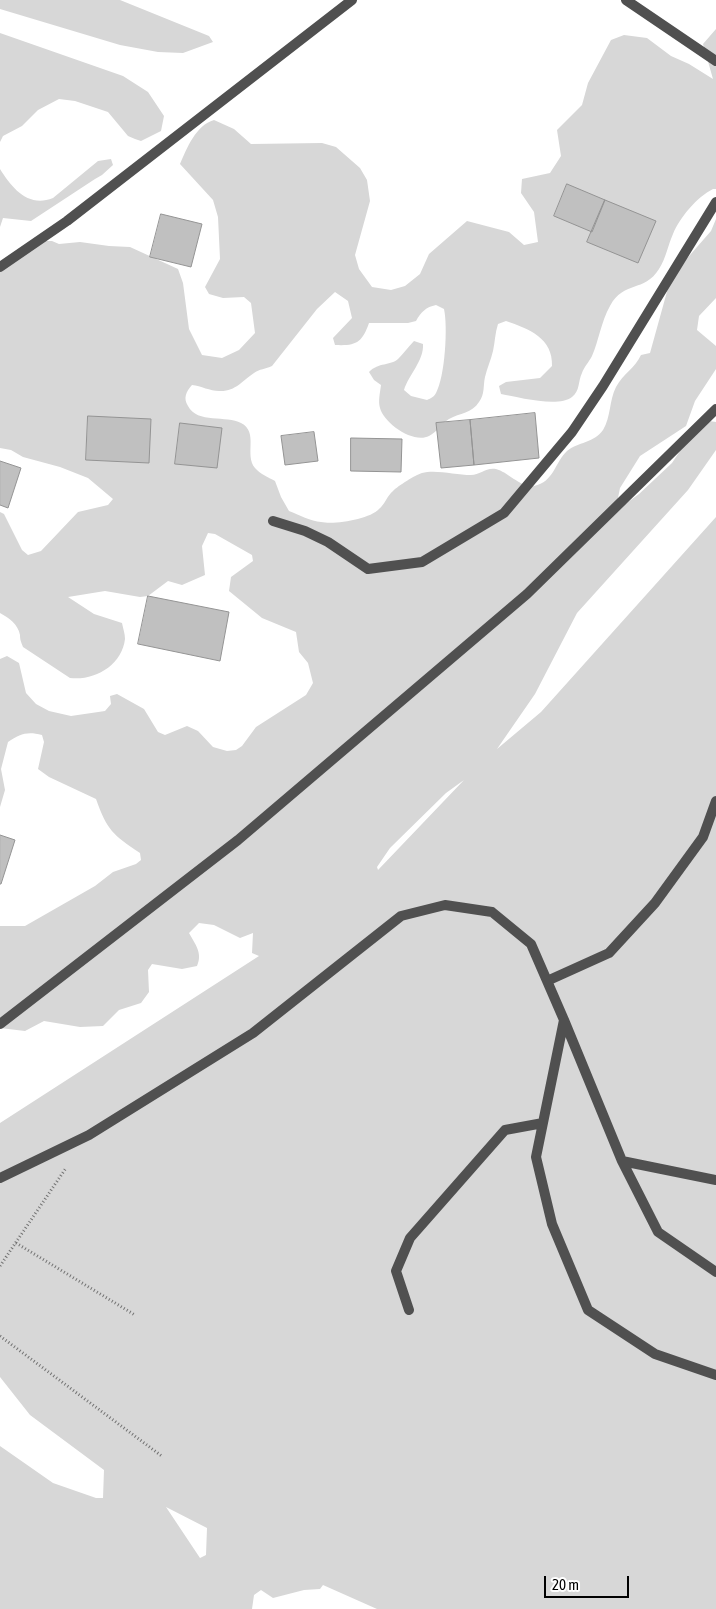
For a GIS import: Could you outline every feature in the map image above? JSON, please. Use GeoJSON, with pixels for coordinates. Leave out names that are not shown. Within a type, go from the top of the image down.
{"type":"FeatureCollection","features":[{"type":"Feature","properties":{"kind":"street"},"geometry":{"type":"LineString","coordinates":[[0,268],[67,221],[352,0]]}},
{"type":"Feature","properties":{"kind":"street"},"geometry":{"type":"LineString","coordinates":[[626,0],[716,61]]}},
{"type":"Feature","properties":{"kind":"street"},"geometry":{"type":"LineString","coordinates":[[273,521],[305,531],[328,542],[368,569],[422,562],[504,513],[577,424],[603,386],[716,202]]}},
{"type":"Feature","properties":{"kind":"street"},"geometry":{"type":"LineString","coordinates":[[0,1024],[238,840],[527,594],[716,410]]}},
{"type":"Feature","properties":{"kind":"street"},"geometry":{"type":"LineString","coordinates":[[547,981],[609,953],[655,902],[703,837],[716,801]]}},
{"type":"Feature","properties":{"kind":"street"},"geometry":{"type":"LineString","coordinates":[[0,1178],[89,1134],[253,1034],[401,916],[445,905],[492,912],[530,944],[564,1020],[622,1161],[658,1232],[716,1272]]}},
{"type":"Feature","properties":{"kind":"street"},"geometry":{"type":"LineString","coordinates":[[564,1020],[536,1157],[552,1224],[588,1310],[655,1354],[716,1375]]}},
{"type":"Feature","properties":{"kind":"street"},"geometry":{"type":"LineString","coordinates":[[409,1310],[396,1271],[410,1238],[505,1130],[543,1123]]}},
{"type":"Feature","properties":{"kind":"street"},"geometry":{"type":"LineString","coordinates":[[622,1161],[716,1180]]}},
{"type":"Feature","properties":{"kind":"path"},"geometry":{"type":"LineString","coordinates":[[0,1266],[68,1165]]}},
{"type":"Feature","properties":{"kind":"path"},"geometry":{"type":"LineString","coordinates":[[16,1243],[135,1315]]}},
{"type":"Feature","properties":{"kind":"path"},"geometry":{"type":"LineString","coordinates":[[0,1336],[163,1457]]}},
{"type":"Feature","properties":{"kind":"shaded area"},"geometry":{"type":"Polygon","coordinates":[[[0,0],[120,0],[209,36],[213,42],[183,53],[158,52],[120,45],[0,9],[0,0]]]}},
{"type":"Feature","properties":{"kind":"shaded area"},"geometry":{"type":"Polygon","coordinates":[[[716,29],[716,189],[701,197],[685,214],[673,234],[659,269],[653,276],[647,281],[621,293],[610,306],[592,356],[583,371],[575,395],[566,400],[548,402],[501,394],[499,386],[506,382],[540,378],[552,366],[548,348],[538,336],[523,327],[506,321],[498,324],[483,393],[476,406],[449,419],[429,436],[422,438],[408,435],[393,426],[383,414],[379,403],[381,385],[374,380],[369,372],[395,361],[414,341],[423,344],[419,362],[404,390],[411,396],[427,400],[433,396],[439,386],[444,364],[446,327],[444,309],[436,305],[429,307],[416,321],[408,323],[369,323],[364,335],[357,342],[348,345],[335,345],[333,338],[352,318],[348,301],[335,292],[317,309],[272,366],[256,372],[230,390],[216,391],[192,385],[185,398],[192,412],[198,415],[235,421],[246,427],[250,438],[252,463],[255,468],[275,481],[289,511],[317,521],[327,523],[343,522],[368,516],[379,509],[399,486],[415,476],[427,472],[471,475],[489,469],[496,469],[524,485],[534,486],[541,484],[550,476],[567,451],[595,438],[603,430],[616,387],[636,364],[641,355],[650,353],[668,288],[676,271],[711,231],[716,219],[716,298],[699,316],[697,330],[716,346],[716,369],[695,401],[686,426],[640,456],[620,488],[617,503],[624,505],[639,494],[672,463],[692,433],[709,421],[716,422],[716,450],[688,490],[577,613],[535,694],[497,749],[541,712],[716,517],[716,1609],[377,1609],[323,1585],[320,1589],[304,1590],[273,1598],[261,1590],[254,1595],[252,1609],[0,1609],[0,1446],[53,1483],[96,1498],[103,1498],[104,1470],[30,1415],[0,1377],[0,1123],[259,956],[252,953],[253,933],[240,938],[214,925],[199,923],[189,933],[199,953],[197,966],[182,969],[152,964],[148,970],[149,992],[141,1003],[119,1010],[103,1026],[80,1027],[44,1021],[25,1031],[0,1028],[0,926],[25,926],[95,886],[113,872],[136,864],[141,860],[140,853],[112,831],[96,799],[49,777],[38,769],[44,742],[42,735],[24,734],[8,742],[1,769],[5,790],[0,807],[0,659],[7,656],[19,663],[26,693],[36,704],[49,711],[71,716],[105,711],[111,704],[110,696],[117,694],[144,709],[158,732],[165,735],[187,726],[198,731],[213,747],[227,751],[236,750],[242,746],[256,727],[306,695],[313,683],[308,663],[299,652],[296,632],[262,618],[229,591],[231,577],[253,561],[252,555],[215,534],[208,533],[202,546],[205,575],[182,585],[168,581],[148,596],[140,597],[105,591],[68,597],[94,614],[122,623],[125,639],[123,648],[113,664],[98,674],[89,677],[70,678],[23,647],[19,631],[15,625],[10,619],[0,613],[0,512],[4,514],[22,550],[28,555],[41,551],[78,512],[108,505],[113,499],[88,478],[60,467],[23,457],[11,450],[0,448],[0,263],[37,241],[52,241],[59,244],[80,242],[130,247],[178,269],[183,283],[189,329],[202,355],[222,358],[239,350],[255,333],[251,303],[244,297],[223,298],[209,294],[205,287],[220,259],[218,217],[213,200],[180,164],[197,132],[208,123],[214,120],[234,129],[251,144],[322,143],[336,147],[360,168],[367,180],[370,201],[355,255],[359,269],[372,287],[391,290],[405,286],[420,274],[429,254],[467,221],[509,232],[524,245],[538,242],[534,212],[521,193],[522,179],[550,173],[561,156],[557,130],[582,105],[588,83],[611,40],[624,35],[647,38],[671,56],[689,64],[713,79],[703,44],[716,29]],[[464,780],[446,793],[390,848],[377,867],[378,870],[464,780]],[[166,1507],[200,1558],[206,1555],[207,1528],[166,1507]]]}},
{"type":"Feature","properties":{"kind":"shaded area"},"geometry":{"type":"Polygon","coordinates":[[[0,33],[123,76],[148,92],[164,116],[161,131],[141,141],[128,136],[108,112],[75,101],[59,99],[38,110],[22,126],[3,136],[0,142],[0,33]]]}},
{"type":"Feature","properties":{"kind":"shaded area"},"geometry":{"type":"Polygon","coordinates":[[[111,159],[113,165],[102,175],[31,221],[3,218],[0,227],[0,169],[15,189],[22,194],[28,198],[44,200],[53,198],[98,161],[111,159]]]}},
{"type":"Feature","properties":{"kind":"building"},"geometry":{"type":"Polygon","coordinates":[[[567,184],[605,200],[592,232],[554,216],[567,184]]]}},
{"type":"Feature","properties":{"kind":"building"},"geometry":{"type":"Polygon","coordinates":[[[605,200],[656,221],[638,263],[587,242],[605,200]]]}},
{"type":"Feature","properties":{"kind":"building"},"geometry":{"type":"Polygon","coordinates":[[[161,214],[202,224],[191,267],[150,257],[161,214]]]}},
{"type":"Feature","properties":{"kind":"building"},"geometry":{"type":"Polygon","coordinates":[[[535,413],[539,458],[474,465],[470,420],[535,413]]]}},
{"type":"Feature","properties":{"kind":"building"},"geometry":{"type":"Polygon","coordinates":[[[88,416],[151,419],[149,463],[86,460],[88,416]]]}},
{"type":"Feature","properties":{"kind":"building"},"geometry":{"type":"Polygon","coordinates":[[[470,420],[474,465],[441,468],[436,423],[470,420]]]}},
{"type":"Feature","properties":{"kind":"building"},"geometry":{"type":"Polygon","coordinates":[[[180,423],[222,428],[217,468],[175,464],[180,423]]]}},
{"type":"Feature","properties":{"kind":"building"},"geometry":{"type":"Polygon","coordinates":[[[314,432],[318,461],[285,465],[281,436],[314,432]]]}},
{"type":"Feature","properties":{"kind":"building"},"geometry":{"type":"Polygon","coordinates":[[[351,438],[402,439],[401,472],[351,471],[351,438]]]}},
{"type":"Feature","properties":{"kind":"building"},"geometry":{"type":"Polygon","coordinates":[[[0,461],[21,468],[8,508],[0,505],[0,461]]]}},
{"type":"Feature","properties":{"kind":"building"},"geometry":{"type":"Polygon","coordinates":[[[148,596],[229,612],[220,661],[138,644],[148,596]]]}},
{"type":"Feature","properties":{"kind":"building"},"geometry":{"type":"Polygon","coordinates":[[[0,835],[15,840],[1,884],[0,884],[0,835]]]}}]}
